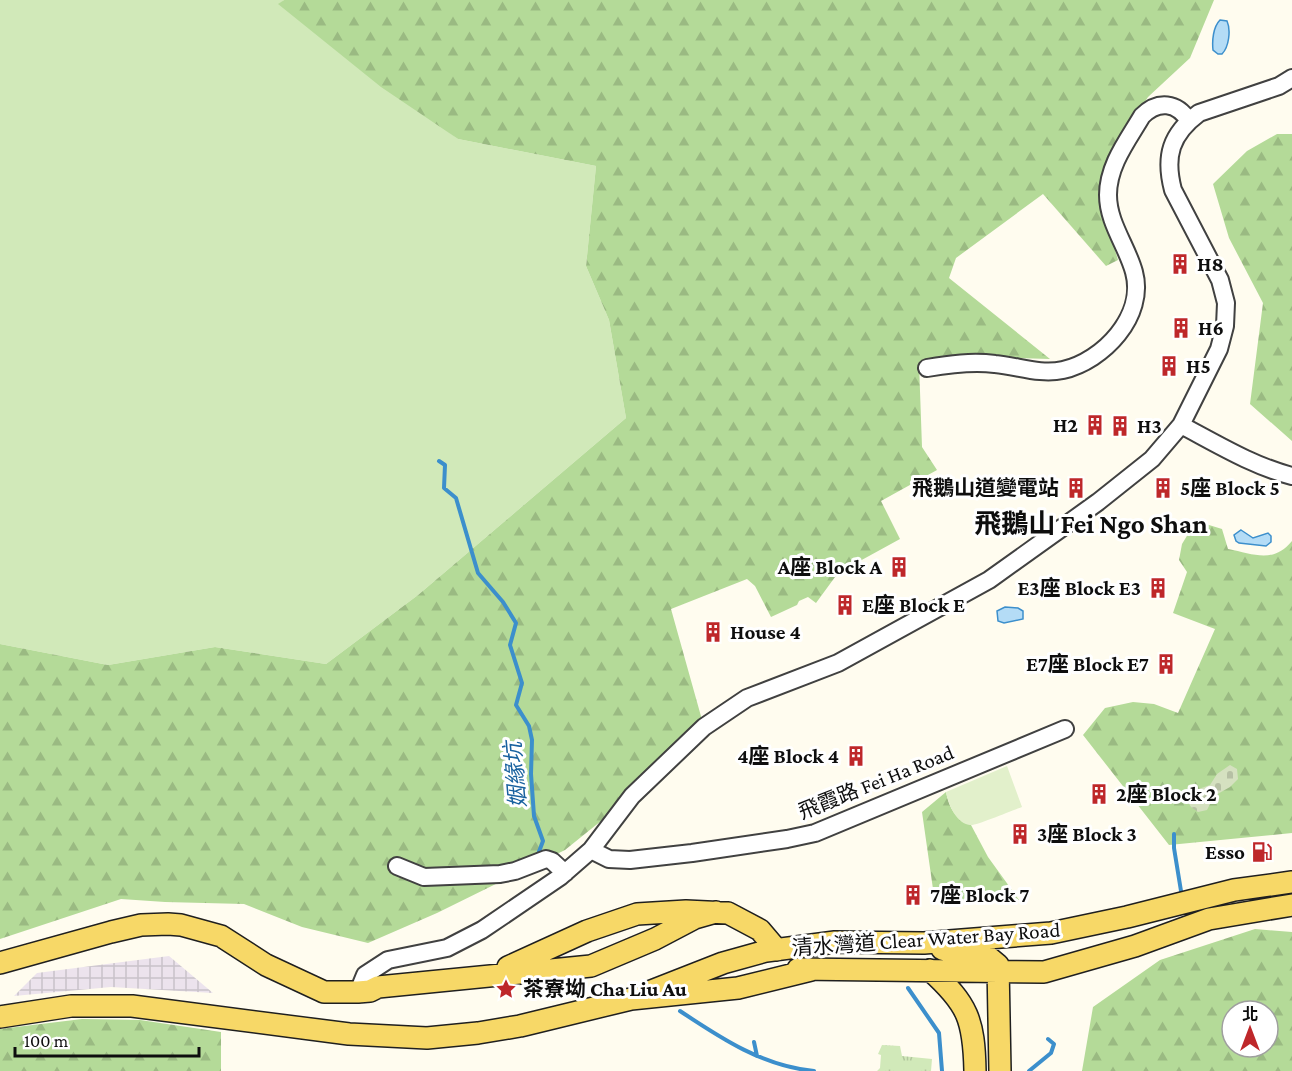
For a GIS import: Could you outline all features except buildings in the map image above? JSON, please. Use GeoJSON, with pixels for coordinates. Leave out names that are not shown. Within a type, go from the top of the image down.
{"type":"FeatureCollection","features":[{"type":"Feature","properties":{"kind":"main road","name":"清水灣道 Clear Water Bay Road"},"geometry":{"type":"LineString","coordinates":[[492,974],[603,925],[637,914],[686,911],[732,915],[760,930],[777,950],[835,942],[924,943],[1051,933],[1127,917],[1234,890],[1292,882]]}},
{"type":"Feature","properties":{"kind":"main road","name":"清水灣道 Clear Water Bay Road"},"geometry":{"type":"LineString","coordinates":[[811,970],[1044,972],[1136,946],[1209,919],[1292,905]]}},
{"type":"Feature","properties":{"kind":"main road","name":"清水灣道 Clear Water Bay Road"},"geometry":{"type":"LineString","coordinates":[[0,963],[141,925],[182,925],[220,936],[266,965],[324,992],[591,966],[656,939],[695,918],[716,912]]}},
{"type":"Feature","properties":{"kind":"main road"},"geometry":{"type":"LineString","coordinates":[[745,923],[746,937],[755,954],[784,967],[811,970]]}},
{"type":"Feature","properties":{"kind":"main road"},"geometry":{"type":"LineString","coordinates":[[603,925],[595,934],[596,946],[602,954],[615,956]]}},
{"type":"Feature","properties":{"kind":"main road"},"geometry":{"type":"LineString","coordinates":[[924,943],[961,954],[986,955],[998,965],[1000,1071]]}},
{"type":"Feature","properties":{"kind":"main road"},"geometry":{"type":"LineString","coordinates":[[631,999],[712,967],[777,950]]}},
{"type":"Feature","properties":{"kind":"main road"},"geometry":{"type":"LineString","coordinates":[[0,1017],[71,1006],[132,1005],[358,1035],[446,1037],[520,1026],[631,999],[738,988],[811,970]]}},
{"type":"Feature","properties":{"kind":"main road"},"geometry":{"type":"LineString","coordinates":[[930,970],[957,998],[969,1017],[974,1043],[975,1071]]}},
{"type":"Feature","properties":{"kind":"main road"},"geometry":{"type":"LineString","coordinates":[[999,1005],[1021,983],[1044,972]]}},
{"type":"Feature","properties":{"kind":"street"},"geometry":{"type":"LineString","coordinates":[[366,987],[365,975],[388,960],[442,950],[482,930],[565,873],[591,850],[632,796],[704,727],[747,698],[838,663],[988,580],[1098,502],[1152,459],[1181,425],[1219,349],[1225,326],[1226,303],[1220,280],[1173,190],[1169,175],[1172,146],[1179,133],[1199,113],[1279,86],[1292,78]]}},
{"type":"Feature","properties":{"kind":"street"},"geometry":{"type":"LineString","coordinates":[[927,368],[978,363],[1029,370],[1060,371],[1093,358],[1108,346],[1121,332],[1130,314],[1135,276],[1109,210],[1108,195],[1114,165],[1142,116],[1149,109],[1158,105],[1176,107],[1184,113],[1189,122]]}},
{"type":"Feature","properties":{"kind":"street"},"geometry":{"type":"LineString","coordinates":[[1181,425],[1238,455],[1292,476]]}},
{"type":"Feature","properties":{"kind":"street","name":"飛霞路 Fei Ha Road"},"geometry":{"type":"LineString","coordinates":[[591,850],[609,859],[630,860],[692,853],[815,833],[1065,729]]}},
{"type":"Feature","properties":{"kind":"street"},"geometry":{"type":"LineString","coordinates":[[397,866],[424,877],[500,874],[515,872],[546,859],[552,861],[565,873]]}},
{"type":"Feature","properties":{"kind":"shaded area"},"geometry":{"type":"Polygon","coordinates":[[[169,956],[213,993],[111,987],[14,996],[37,973],[169,956]]]}},
{"type":"Feature","properties":{"kind":"green space"},"geometry":{"type":"Polygon","coordinates":[[[0,0],[284,0],[279,4],[458,139],[596,166],[586,266],[609,320],[626,418],[418,595],[326,664],[215,647],[108,665],[0,644],[0,0]]]}},
{"type":"Feature","properties":{"kind":"green space"},"geometry":{"type":"Polygon","coordinates":[[[284,0],[1214,0],[1190,58],[1148,97],[1105,165],[1099,196],[1118,260],[1106,266],[1043,194],[956,258],[949,278],[1050,359],[989,357],[919,363],[922,447],[937,470],[881,501],[900,539],[838,573],[816,603],[808,597],[799,601],[797,605],[771,617],[755,586],[747,579],[671,609],[704,727],[632,796],[565,850],[437,913],[368,943],[302,927],[244,904],[121,899],[0,939],[0,644],[108,665],[215,647],[326,664],[418,595],[626,418],[609,320],[586,266],[596,166],[458,139],[381,87],[278,4],[284,0]]]}},
{"type":"Feature","properties":{"kind":"green space"},"geometry":{"type":"Polygon","coordinates":[[[1277,134],[1292,134],[1292,441],[1250,404],[1263,303],[1229,238],[1213,184],[1247,151],[1277,134]]]}},
{"type":"Feature","properties":{"kind":"green space"},"geometry":{"type":"Polygon","coordinates":[[[1196,521],[1222,529],[1228,549],[1246,553],[1263,556],[1278,553],[1292,541],[1292,833],[1169,845],[1083,735],[1105,708],[1133,702],[1154,704],[1178,713],[1215,629],[1173,613],[1187,572],[1179,560],[1182,544],[1196,521]]]}},
{"type":"Feature","properties":{"kind":"green space"},"geometry":{"type":"Polygon","coordinates":[[[1230,765],[1237,769],[1238,779],[1230,787],[1214,796],[1207,810],[1198,812],[1191,807],[1187,800],[1190,792],[1210,785],[1217,774],[1230,765]]]}},
{"type":"Feature","properties":{"kind":"green space"},"geometry":{"type":"Polygon","coordinates":[[[1007,766],[1022,807],[971,825],[961,822],[951,808],[946,792],[1007,766]]]}},
{"type":"Feature","properties":{"kind":"green space"},"geometry":{"type":"Polygon","coordinates":[[[946,792],[954,813],[971,825],[988,857],[1019,900],[935,903],[922,812],[946,792]]]}},
{"type":"Feature","properties":{"kind":"green space"},"geometry":{"type":"Polygon","coordinates":[[[1255,929],[1292,932],[1292,1071],[1082,1071],[1093,1007],[1160,960],[1255,929]]]}},
{"type":"Feature","properties":{"kind":"green space"},"geometry":{"type":"Polygon","coordinates":[[[82,1019],[140,1020],[221,1032],[221,1071],[0,1071],[0,1029],[82,1019]]]}},
{"type":"Feature","properties":{"kind":"green space"},"geometry":{"type":"Polygon","coordinates":[[[882,1045],[900,1046],[902,1056],[932,1059],[931,1071],[877,1071],[880,1068],[881,1055],[878,1054],[882,1045]]]}},
{"type":"Feature","properties":{"kind":"water"},"geometry":{"type":"Polygon","coordinates":[[[1220,20],[1227,21],[1229,34],[1224,51],[1218,54],[1213,50],[1213,42],[1214,30],[1220,20]]]}},
{"type":"Feature","properties":{"kind":"water"},"geometry":{"type":"Polygon","coordinates":[[[1241,530],[1253,538],[1268,533],[1271,536],[1271,542],[1266,546],[1239,543],[1234,535],[1241,530]]]}},
{"type":"Feature","properties":{"kind":"water"},"geometry":{"type":"Polygon","coordinates":[[[1005,607],[1018,608],[1023,611],[1023,619],[1004,623],[998,621],[997,611],[1005,607]]]}},
{"type":"Feature","properties":{"kind":"waterway","name":"姻緣坑"},"geometry":{"type":"LineString","coordinates":[[439,461],[445,465],[444,488],[456,498],[478,573],[503,602],[516,623],[510,645],[522,683],[516,705],[529,726],[532,740],[531,774],[534,816],[543,841],[537,857]]}},
{"type":"Feature","properties":{"kind":"waterway"},"geometry":{"type":"LineString","coordinates":[[1174,834],[1181,891]]}},
{"type":"Feature","properties":{"kind":"waterway"},"geometry":{"type":"LineString","coordinates":[[908,988],[939,1033],[942,1071]]}},
{"type":"Feature","properties":{"kind":"waterway"},"geometry":{"type":"LineString","coordinates":[[680,1011],[744,1050],[777,1063],[814,1071]]}},
{"type":"Feature","properties":{"kind":"waterway"},"geometry":{"type":"LineString","coordinates":[[1029,1071],[1051,1053],[1054,1044],[1048,1039]]}},
{"type":"Feature","properties":{"kind":"waterway"},"geometry":{"type":"LineString","coordinates":[[754,1042],[757,1056]]}},
{"type":"Feature","properties":{"kind":"place","name":"H8"},"geometry":{"type":"Point","coordinates":[1180,264]}},
{"type":"Feature","properties":{"kind":"place","name":"H6"},"geometry":{"type":"Point","coordinates":[1181,328]}},
{"type":"Feature","properties":{"kind":"place","name":"H5"},"geometry":{"type":"Point","coordinates":[1169,366]}},
{"type":"Feature","properties":{"kind":"place","name":"H2"},"geometry":{"type":"Point","coordinates":[1095,425]}},
{"type":"Feature","properties":{"kind":"place","name":"H3"},"geometry":{"type":"Point","coordinates":[1120,426]}},
{"type":"Feature","properties":{"kind":"place","name":"飛鵝山道變電站"},"geometry":{"type":"Point","coordinates":[1076,488]}},
{"type":"Feature","properties":{"kind":"place","name":"5座 Block 5"},"geometry":{"type":"Point","coordinates":[1163,488]}},
{"type":"Feature","properties":{"kind":"place","name":"A座 Block A"},"geometry":{"type":"Point","coordinates":[899,567]}},
{"type":"Feature","properties":{"kind":"place","name":"E3座 Block E3"},"geometry":{"type":"Point","coordinates":[1158,588]}},
{"type":"Feature","properties":{"kind":"place","name":"E座 Block E"},"geometry":{"type":"Point","coordinates":[845,605]}},
{"type":"Feature","properties":{"kind":"place","name":"House 4"},"geometry":{"type":"Point","coordinates":[713,632]}},
{"type":"Feature","properties":{"kind":"place","name":"E7座 Block E7"},"geometry":{"type":"Point","coordinates":[1166,664]}},
{"type":"Feature","properties":{"kind":"place","name":"4座 Block 4"},"geometry":{"type":"Point","coordinates":[856,756]}},
{"type":"Feature","properties":{"kind":"place","name":"2座 Block 2"},"geometry":{"type":"Point","coordinates":[1099,794]}},
{"type":"Feature","properties":{"kind":"place","name":"3座 Block 3"},"geometry":{"type":"Point","coordinates":[1020,834]}},
{"type":"Feature","properties":{"kind":"place","name":"Esso"},"geometry":{"type":"Point","coordinates":[1262,852]}},
{"type":"Feature","properties":{"kind":"place","name":"7座 Block 7"},"geometry":{"type":"Point","coordinates":[913,895]}},
{"type":"Feature","properties":{"kind":"place","name":"茶寮坳 Cha Liu Au"},"geometry":{"type":"Point","coordinates":[506,989]}},
{"type":"Feature","properties":{"kind":"district","name":"飛鵝山 Fei Ngo Shan"},"geometry":{"type":"Point","coordinates":[1091,524]}}]}
